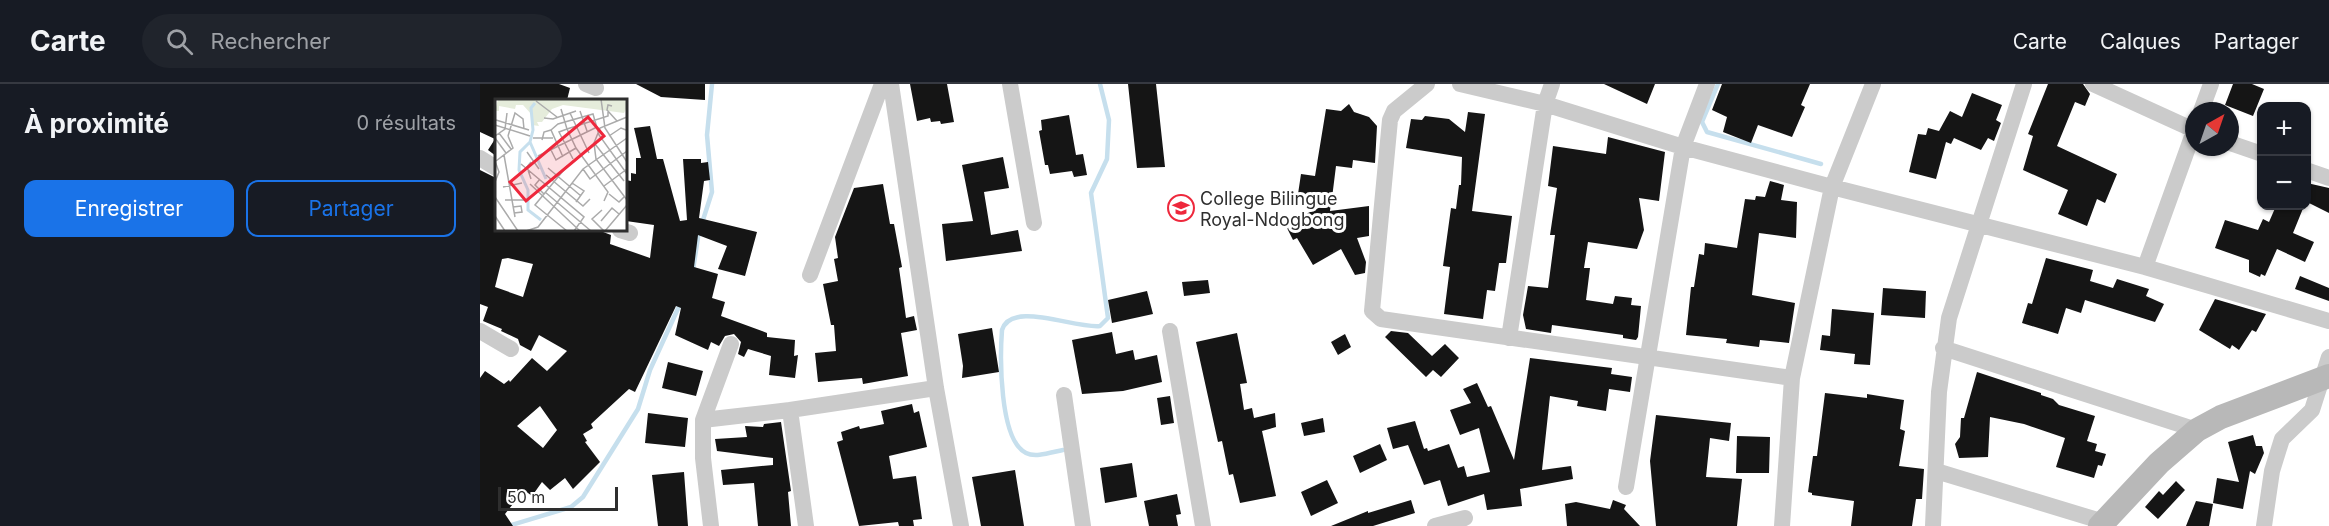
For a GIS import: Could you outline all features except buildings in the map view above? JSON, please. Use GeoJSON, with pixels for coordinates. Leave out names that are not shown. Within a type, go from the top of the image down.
{"type":"FeatureCollection","features":[{"type":"Feature","properties":{"kind":"main road"},"geometry":{"type":"LineString","coordinates":[[2102,524],[2158,463],[2197,430],[2327,370]]}},
{"type":"Feature","properties":{"kind":"street"},"geometry":{"type":"LineString","coordinates":[[810,275],[882,84]]}},
{"type":"Feature","properties":{"kind":"street"},"geometry":{"type":"LineString","coordinates":[[891,84],[936,388],[961,526]]}},
{"type":"Feature","properties":{"kind":"street"},"geometry":{"type":"LineString","coordinates":[[1010,84],[1034,223]]}},
{"type":"Feature","properties":{"kind":"street"},"geometry":{"type":"LineString","coordinates":[[1426,84],[1394,111],[1390,120],[1372,311],[1381,320],[1792,378]]}},
{"type":"Feature","properties":{"kind":"street"},"geometry":{"type":"LineString","coordinates":[[1460,84],[1545,104],[1683,147],[1832,187],[2145,267],[2329,321]]}},
{"type":"Feature","properties":{"kind":"street"},"geometry":{"type":"LineString","coordinates":[[1509,338],[1545,104],[1552,84]]}},
{"type":"Feature","properties":{"kind":"street"},"geometry":{"type":"LineString","coordinates":[[1626,487],[1683,147],[1707,84]]}},
{"type":"Feature","properties":{"kind":"street"},"geometry":{"type":"LineString","coordinates":[[1782,526],[1792,378],[1832,187],[1873,84]]}},
{"type":"Feature","properties":{"kind":"street"},"geometry":{"type":"LineString","coordinates":[[1933,526],[1942,348],[1958,285],[2024,84]]}},
{"type":"Feature","properties":{"kind":"street"},"geometry":{"type":"LineString","coordinates":[[2093,84],[2185,126]]}},
{"type":"Feature","properties":{"kind":"street"},"geometry":{"type":"LineString","coordinates":[[2204,102],[2211,84]]}},
{"type":"Feature","properties":{"kind":"street"},"geometry":{"type":"LineString","coordinates":[[2239,145],[2257,152]]}},
{"type":"Feature","properties":{"kind":"street"},"geometry":{"type":"LineString","coordinates":[[2145,267],[2185,155]]}},
{"type":"Feature","properties":{"kind":"street"},"geometry":{"type":"LineString","coordinates":[[480,158],[495,167]]}},
{"type":"Feature","properties":{"kind":"street"},"geometry":{"type":"LineString","coordinates":[[2311,171],[2329,178]]}},
{"type":"Feature","properties":{"kind":"street"},"geometry":{"type":"LineString","coordinates":[[480,331],[511,349]]}},
{"type":"Feature","properties":{"kind":"street"},"geometry":{"type":"LineString","coordinates":[[1170,331],[1203,526]]}},
{"type":"Feature","properties":{"kind":"street"},"geometry":{"type":"LineString","coordinates":[[711,526],[703,458],[703,420],[731,344]]}},
{"type":"Feature","properties":{"kind":"street"},"geometry":{"type":"LineString","coordinates":[[1942,348],[2197,430]]}},
{"type":"Feature","properties":{"kind":"street"},"geometry":{"type":"LineString","coordinates":[[2264,526],[2272,471],[2282,439],[2309,414],[2327,370]]}},
{"type":"Feature","properties":{"kind":"street"},"geometry":{"type":"LineString","coordinates":[[703,420],[790,410],[936,388]]}},
{"type":"Feature","properties":{"kind":"street"},"geometry":{"type":"LineString","coordinates":[[1064,395],[1083,526]]}},
{"type":"Feature","properties":{"kind":"street"},"geometry":{"type":"LineString","coordinates":[[790,410],[806,526]]}},
{"type":"Feature","properties":{"kind":"street"},"geometry":{"type":"LineString","coordinates":[[1936,471],[2102,524]]}},
{"type":"Feature","properties":{"kind":"street"},"geometry":{"type":"LineString","coordinates":[[1435,526],[1465,518]]}},
{"type":"Feature","properties":{"kind":"waterway"},"geometry":{"type":"LineString","coordinates":[[702,223],[712,192],[707,135],[712,84]]}},
{"type":"Feature","properties":{"kind":"waterway"},"geometry":{"type":"LineString","coordinates":[[1063,450],[1034,455],[1026,453],[1017,445],[1006,415],[1003,396],[1002,330],[1008,321],[1018,317],[1030,316],[1089,326],[1100,326],[1108,318],[1091,193],[1107,159],[1109,120],[1100,84]]}},
{"type":"Feature","properties":{"kind":"waterway"},"geometry":{"type":"LineString","coordinates":[[1718,84],[1702,122],[1707,132],[1821,164]]}},
{"type":"Feature","properties":{"kind":"waterway"},"geometry":{"type":"LineString","coordinates":[[693,270],[699,231]]}},
{"type":"Feature","properties":{"kind":"waterway"},"geometry":{"type":"LineString","coordinates":[[508,526],[571,507],[583,497],[638,409],[650,370],[681,302]]}},
{"type":"Feature","properties":{"kind":"place","name":"College Bilingue Royal-Ndogbong"},"geometry":{"type":"Point","coordinates":[1181,208]}}]}
